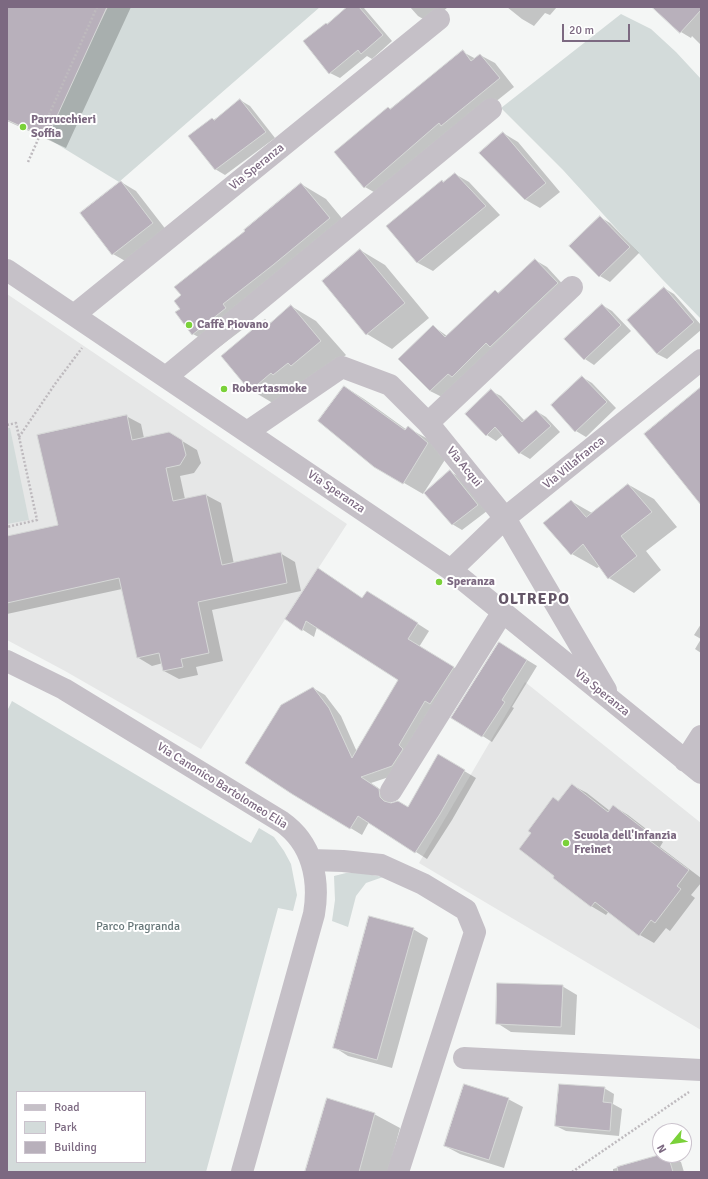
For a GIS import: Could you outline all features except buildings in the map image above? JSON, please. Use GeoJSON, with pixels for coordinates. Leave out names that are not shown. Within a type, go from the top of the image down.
{"type":"FeatureCollection","features":[{"type":"Feature","properties":{"kind":"street","name":"Via Speranza"},"geometry":{"type":"LineString","coordinates":[[74,315],[439,19]]}},
{"type":"Feature","properties":{"kind":"street"},"geometry":{"type":"LineString","coordinates":[[166,377],[491,110]]}},
{"type":"Feature","properties":{"kind":"street","name":"Via Speranza"},"geometry":{"type":"LineString","coordinates":[[7,270],[451,570],[693,767]]}},
{"type":"Feature","properties":{"kind":"street"},"geometry":{"type":"LineString","coordinates":[[428,423],[572,287]]}},
{"type":"Feature","properties":{"kind":"street","name":"Via Villafranca"},"geometry":{"type":"LineString","coordinates":[[451,570],[505,518],[701,360]]}},
{"type":"Feature","properties":{"kind":"street","name":"Via Acqui"},"geometry":{"type":"LineString","coordinates":[[247,432],[342,367],[390,385],[428,423],[505,518],[613,701]]}},
{"type":"Feature","properties":{"kind":"street"},"geometry":{"type":"LineString","coordinates":[[391,791],[502,613]]}},
{"type":"Feature","properties":{"kind":"street","name":"Via Canonico Bartolomeo Elia"},"geometry":{"type":"LineString","coordinates":[[7,661],[64,690],[282,822],[292,829],[311,860],[315,876],[316,892],[314,914],[242,1172]]}},
{"type":"Feature","properties":{"kind":"street"},"geometry":{"type":"LineString","coordinates":[[693,767],[701,736]]}},
{"type":"Feature","properties":{"kind":"street"},"geometry":{"type":"LineString","coordinates":[[311,860],[343,861],[381,865],[423,884],[466,910],[475,932],[398,1172]]}},
{"type":"Feature","properties":{"kind":"street"},"geometry":{"type":"LineString","coordinates":[[464,1058],[701,1070]]}},
{"type":"Feature","properties":{"kind":"path"},"geometry":{"type":"LineString","coordinates":[[28,162],[97,7]]}},
{"type":"Feature","properties":{"kind":"path"},"geometry":{"type":"LineString","coordinates":[[19,437],[54,384],[96,330]]}},
{"type":"Feature","properties":{"kind":"path"},"geometry":{"type":"LineString","coordinates":[[7,425],[16,423],[37,520],[7,527]]}},
{"type":"Feature","properties":{"kind":"path"},"geometry":{"type":"LineString","coordinates":[[572,1172],[683,1098],[692,1090]]}},
{"type":"Feature","properties":{"kind":"shaded area"},"geometry":{"type":"Polygon","coordinates":[[[7,294],[347,524],[201,749],[65,671],[7,640],[7,294]]]}},
{"type":"Feature","properties":{"kind":"shaded area","name":"Scuola dell'Infanzia Freinet"},"geometry":{"type":"Polygon","coordinates":[[[525,682],[701,823],[701,1030],[419,863],[525,682]]]}},
{"type":"Feature","properties":{"kind":"green space"},"geometry":{"type":"Polygon","coordinates":[[[108,7],[320,7],[119,182],[47,138],[88,47],[108,7]]]}},
{"type":"Feature","properties":{"kind":"green space"},"geometry":{"type":"Polygon","coordinates":[[[621,14],[651,29],[676,52],[701,79],[701,319],[662,279],[563,170],[501,108],[621,14]]]}},
{"type":"Feature","properties":{"kind":"green space"},"geometry":{"type":"Polygon","coordinates":[[[7,428],[10,428],[29,520],[7,524],[7,428]]]}},
{"type":"Feature","properties":{"kind":"green space","name":"Parco Pragranda"},"geometry":{"type":"Polygon","coordinates":[[[12,701],[251,843],[259,828],[274,837],[291,864],[297,895],[293,911],[278,908],[206,1172],[7,1172],[7,711],[12,701]]]}},
{"type":"Feature","properties":{"kind":"green space"},"geometry":{"type":"Polygon","coordinates":[[[346,873],[362,873],[383,877],[366,883],[356,896],[348,927],[332,921],[335,900],[334,876],[346,873]]]}},
{"type":"Feature","properties":{"kind":"place","name":"Parrucchieri Soffia"},"geometry":{"type":"Point","coordinates":[23,127]}},
{"type":"Feature","properties":{"kind":"place","name":"Caffè Piovano"},"geometry":{"type":"Point","coordinates":[189,325]}},
{"type":"Feature","properties":{"kind":"place","name":"Robertasmoke"},"geometry":{"type":"Point","coordinates":[224,389]}},
{"type":"Feature","properties":{"kind":"place","name":"Speranza"},"geometry":{"type":"Point","coordinates":[439,582]}},
{"type":"Feature","properties":{"kind":"place","name":"Scuola dell'Infanzia Freinet"},"geometry":{"type":"Point","coordinates":[566,843]}},
{"type":"Feature","properties":{"kind":"district","name":"OLTREPO"},"geometry":{"type":"Point","coordinates":[534,600]}}]}
